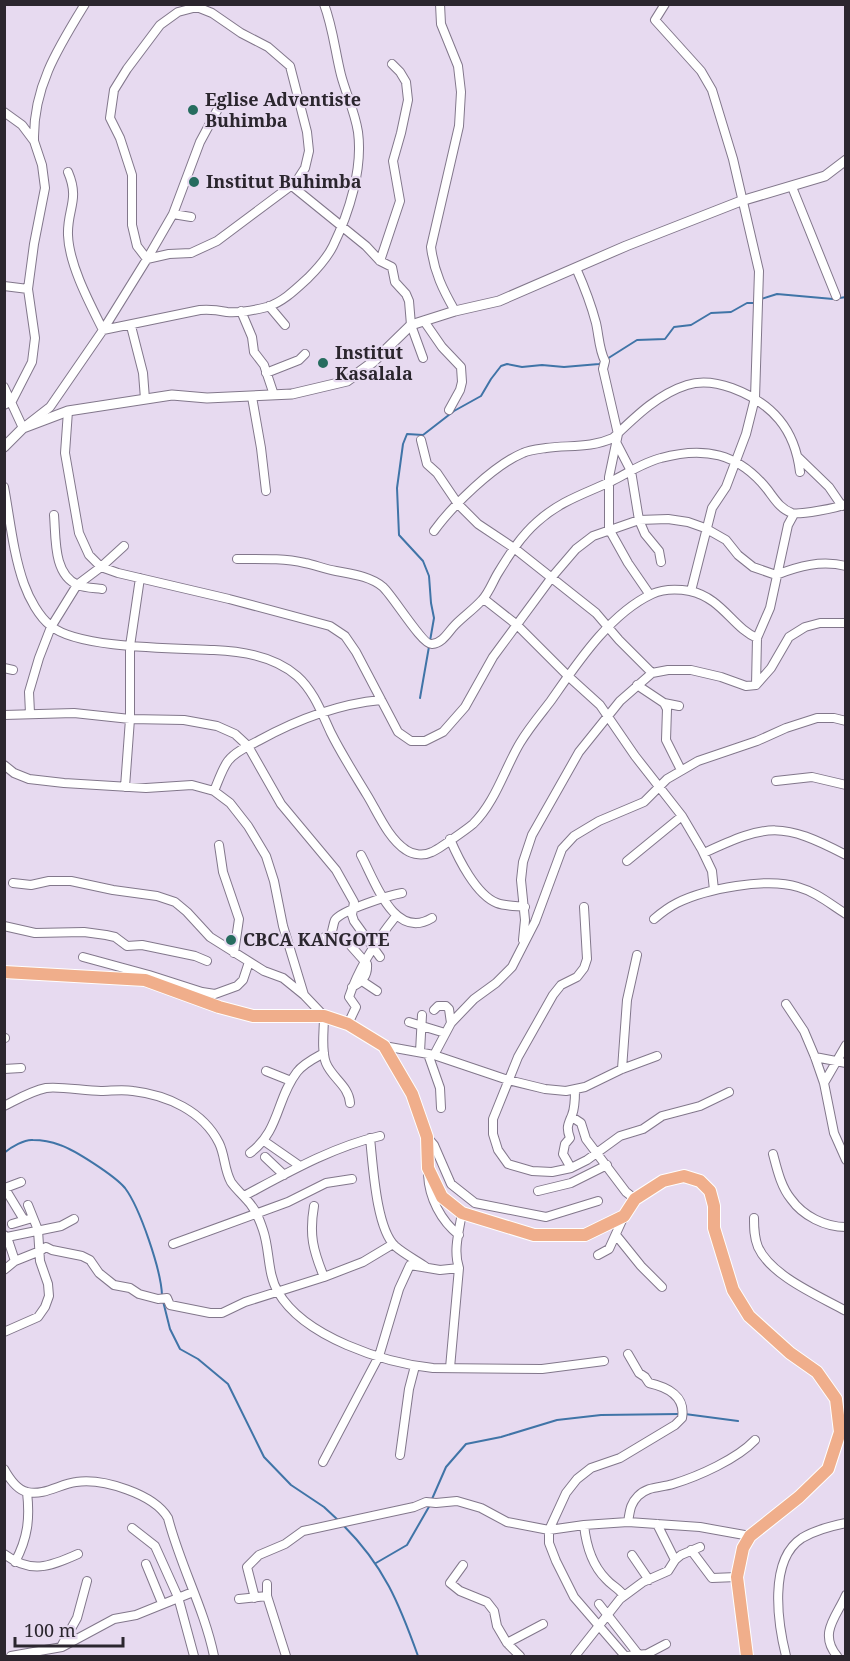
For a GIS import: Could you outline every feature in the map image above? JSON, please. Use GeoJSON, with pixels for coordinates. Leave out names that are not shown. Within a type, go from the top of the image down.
{"type":"FeatureCollection","features":[{"type":"Feature","properties":{"kind":"highway"},"geometry":{"type":"LineString","coordinates":[[4,972],[145,980],[219,1007],[253,1016],[324,1016],[348,1024],[384,1046],[412,1094],[427,1137],[428,1168],[442,1197],[462,1213],[534,1235],[585,1235],[624,1216],[636,1199],[663,1182],[684,1176],[700,1181],[710,1191],[714,1206],[714,1228],[733,1290],[749,1316],[790,1353],[817,1372],[836,1399],[843,1434],[828,1469],[799,1497],[750,1536],[743,1548],[737,1577],[747,1656]]}},
{"type":"Feature","properties":{"kind":"street"},"geometry":{"type":"LineString","coordinates":[[8,403],[32,362],[35,338],[28,289],[45,188],[42,165],[34,141],[37,100],[45,75],[85,4]]}},
{"type":"Feature","properties":{"kind":"street"},"geometry":{"type":"LineString","coordinates":[[103,330],[131,326],[172,314],[214,309],[228,312],[269,306],[294,291],[333,248],[353,191],[358,157],[358,133],[341,76],[336,43],[324,4]]}},
{"type":"Feature","properties":{"kind":"street"},"geometry":{"type":"LineString","coordinates":[[440,4],[441,24],[458,66],[461,92],[459,126],[431,248],[437,278],[455,311]]}},
{"type":"Feature","properties":{"kind":"street"},"geometry":{"type":"LineString","coordinates":[[665,4],[655,20],[701,71],[712,90],[733,159],[759,271],[755,398],[746,434],[726,487],[712,508],[705,528],[692,591]]}},
{"type":"Feature","properties":{"kind":"street"},"geometry":{"type":"LineString","coordinates":[[197,7],[212,13],[241,33],[268,47],[290,66],[307,132],[309,151],[305,168],[292,186],[217,241],[191,253],[169,254],[147,259],[136,246],[132,225],[132,175],[120,138],[110,118],[114,90],[160,25],[178,12],[197,7]]}},
{"type":"Feature","properties":{"kind":"street"},"geometry":{"type":"LineString","coordinates":[[380,261],[400,201],[393,162],[408,100],[406,82],[392,64]]}},
{"type":"Feature","properties":{"kind":"street"},"geometry":{"type":"LineString","coordinates":[[4,447],[23,428],[50,407],[103,330],[172,214],[201,142],[220,105]]}},
{"type":"Feature","properties":{"kind":"street"},"geometry":{"type":"LineString","coordinates":[[4,112],[22,125],[34,141]]}},
{"type":"Feature","properties":{"kind":"street"},"geometry":{"type":"LineString","coordinates":[[23,428],[68,411],[172,395],[207,398],[292,394],[347,381],[373,362],[411,325],[455,311],[499,301],[741,201],[825,176],[846,160]]}},
{"type":"Feature","properties":{"kind":"street"},"geometry":{"type":"LineString","coordinates":[[68,172],[74,186],[74,199],[68,236],[82,287],[103,330]]}},
{"type":"Feature","properties":{"kind":"street"},"geometry":{"type":"LineString","coordinates":[[292,186],[366,246],[380,261],[392,267],[395,282],[406,294],[411,325],[423,358]]}},
{"type":"Feature","properties":{"kind":"street"},"geometry":{"type":"LineString","coordinates":[[792,187],[836,296]]}},
{"type":"Feature","properties":{"kind":"street"},"geometry":{"type":"LineString","coordinates":[[172,214],[191,217]]}},
{"type":"Feature","properties":{"kind":"street"},"geometry":{"type":"LineString","coordinates":[[576,268],[587,292],[604,358],[603,369],[617,438],[631,471],[639,520],[645,534],[658,551],[661,562]]}},
{"type":"Feature","properties":{"kind":"street"},"geometry":{"type":"LineString","coordinates":[[4,286],[28,289]]}},
{"type":"Feature","properties":{"kind":"street"},"geometry":{"type":"LineString","coordinates":[[269,306],[285,325]]}},
{"type":"Feature","properties":{"kind":"street"},"geometry":{"type":"LineString","coordinates":[[240,311],[252,337],[254,352],[258,355],[274,395]]}},
{"type":"Feature","properties":{"kind":"street"},"geometry":{"type":"LineString","coordinates":[[424,321],[442,347],[461,368],[460,390],[449,410]]}},
{"type":"Feature","properties":{"kind":"street"},"geometry":{"type":"LineString","coordinates":[[131,326],[143,373],[146,399]]}},
{"type":"Feature","properties":{"kind":"street"},"geometry":{"type":"LineString","coordinates":[[266,373],[298,360],[305,354]]}},
{"type":"Feature","properties":{"kind":"street"},"geometry":{"type":"LineString","coordinates":[[434,531],[449,510],[502,465],[524,452],[546,448],[589,446],[617,438],[658,398],[687,385],[701,382],[721,384],[766,405],[779,419],[798,457],[800,472]]}},
{"type":"Feature","properties":{"kind":"street"},"geometry":{"type":"LineString","coordinates":[[4,387],[8,403],[23,428]]}},
{"type":"Feature","properties":{"kind":"street"},"geometry":{"type":"LineString","coordinates":[[252,397],[266,491]]}},
{"type":"Feature","properties":{"kind":"street"},"geometry":{"type":"LineString","coordinates":[[68,411],[65,453],[76,522],[89,555],[101,567],[330,626],[345,636],[351,644],[398,732],[411,741],[425,741],[443,732],[465,707],[493,657],[552,577],[576,549],[593,536],[609,529],[639,520],[668,519],[688,522],[705,528],[726,540],[738,555],[753,567],[776,575],[797,567],[815,564],[846,566]]}},
{"type":"Feature","properties":{"kind":"street"},"geometry":{"type":"LineString","coordinates":[[617,438],[609,482],[609,529],[628,563],[650,595]]}},
{"type":"Feature","properties":{"kind":"street"},"geometry":{"type":"LineString","coordinates":[[421,440],[427,464],[437,472],[458,504],[478,524],[514,548],[596,613],[652,673]]}},
{"type":"Feature","properties":{"kind":"street"},"geometry":{"type":"LineString","coordinates":[[237,559],[272,559],[305,563],[363,577],[381,586],[399,604],[419,636],[429,644],[443,639],[484,599],[514,548],[535,524],[553,508],[571,497],[659,458],[680,454],[720,454],[735,461],[756,477],[768,490],[775,503],[794,514],[836,509],[844,505],[798,457]]}},
{"type":"Feature","properties":{"kind":"street"},"geometry":{"type":"LineString","coordinates":[[4,487],[15,553],[25,587],[38,611],[51,627],[93,642],[220,650],[257,656],[287,668],[301,679],[311,692],[335,742],[388,831],[405,849],[417,855],[431,853],[473,823],[490,800],[521,741],[568,676],[608,627],[650,595],[659,591],[692,591],[723,608],[748,634],[757,638]]}},
{"type":"Feature","properties":{"kind":"street"},"geometry":{"type":"LineString","coordinates":[[756,685],[757,638],[770,608],[788,525],[794,514]]}},
{"type":"Feature","properties":{"kind":"street"},"geometry":{"type":"LineString","coordinates":[[54,515],[58,561],[68,577],[77,585],[102,590]]}},
{"type":"Feature","properties":{"kind":"street"},"geometry":{"type":"LineString","coordinates":[[30,713],[29,692],[51,627],[77,585],[124,546]]}},
{"type":"Feature","properties":{"kind":"street"},"geometry":{"type":"LineString","coordinates":[[125,787],[130,719],[130,646],[140,578]]}},
{"type":"Feature","properties":{"kind":"street"},"geometry":{"type":"LineString","coordinates":[[484,599],[516,625],[600,705],[635,756],[682,816],[712,871],[714,890]]}},
{"type":"Feature","properties":{"kind":"street"},"geometry":{"type":"LineString","coordinates":[[523,947],[525,907],[521,880],[523,862],[532,835],[579,752],[620,701],[652,673],[668,670],[691,670],[746,686],[756,685],[771,668],[789,637],[813,625],[846,623]]}},
{"type":"Feature","properties":{"kind":"street"},"geometry":{"type":"LineString","coordinates":[[637,685],[664,703],[679,706]]}},
{"type":"Feature","properties":{"kind":"street"},"geometry":{"type":"LineString","coordinates":[[214,791],[227,762],[248,746],[276,731],[321,713],[381,700]]}},
{"type":"Feature","properties":{"kind":"street"},"geometry":{"type":"LineString","coordinates":[[664,703],[666,740],[681,770]]}},
{"type":"Feature","properties":{"kind":"street"},"geometry":{"type":"LineString","coordinates":[[4,715],[74,713],[130,719],[184,720],[217,726],[235,734],[248,746],[281,804],[336,870],[354,902],[354,921],[380,957]]}},
{"type":"Feature","properties":{"kind":"street"},"geometry":{"type":"LineString","coordinates":[[427,1054],[451,1023],[474,999],[496,983],[512,967],[535,922],[562,849],[574,836],[599,820],[644,802],[681,770],[698,761],[817,718],[846,721]]}},
{"type":"Feature","properties":{"kind":"street"},"geometry":{"type":"LineString","coordinates":[[4,765],[14,773],[29,778],[64,783],[146,788],[192,785],[214,791],[230,802],[266,856],[274,881],[283,926],[304,994]]}},
{"type":"Feature","properties":{"kind":"street"},"geometry":{"type":"LineString","coordinates":[[776,781],[812,777],[846,785]]}},
{"type":"Feature","properties":{"kind":"street"},"geometry":{"type":"LineString","coordinates":[[627,861],[682,816]]}},
{"type":"Feature","properties":{"kind":"street"},"geometry":{"type":"LineString","coordinates":[[704,853],[731,840],[759,832],[783,829],[819,841],[846,855]]}},
{"type":"Feature","properties":{"kind":"street"},"geometry":{"type":"LineString","coordinates":[[450,839],[467,873],[488,898],[496,903],[525,907]]}},
{"type":"Feature","properties":{"kind":"street"},"geometry":{"type":"LineString","coordinates":[[219,845],[223,872],[239,919],[234,954]]}},
{"type":"Feature","properties":{"kind":"street"},"geometry":{"type":"LineString","coordinates":[[362,855],[383,897],[396,916],[418,925],[432,918]]}},
{"type":"Feature","properties":{"kind":"street"},"geometry":{"type":"LineString","coordinates":[[13,883],[32,885],[49,881],[71,881],[157,896],[175,902],[210,937],[264,971],[283,978],[304,994],[324,1016],[324,1053],[327,1064],[350,1095],[350,1103]]}},
{"type":"Feature","properties":{"kind":"street"},"geometry":{"type":"LineString","coordinates":[[654,919],[676,903],[714,890],[776,882],[814,892],[846,914]]}},
{"type":"Feature","properties":{"kind":"street"},"geometry":{"type":"LineString","coordinates":[[323,938],[331,934],[337,918],[383,897],[402,893]]}},
{"type":"Feature","properties":{"kind":"street"},"geometry":{"type":"LineString","coordinates":[[584,906],[587,958],[584,968],[577,977],[561,986],[553,995],[518,1057],[493,1119],[493,1134],[498,1150],[508,1164],[532,1171],[552,1172],[571,1168],[620,1136],[643,1129],[663,1116],[700,1106],[729,1092]]}},
{"type":"Feature","properties":{"kind":"street"},"geometry":{"type":"LineString","coordinates":[[348,1024],[356,1007],[349,997],[352,987],[373,947],[396,916]]}},
{"type":"Feature","properties":{"kind":"street"},"geometry":{"type":"LineString","coordinates":[[4,926],[35,933],[84,932],[106,935],[115,937],[127,946],[142,945],[195,956],[207,961]]}},
{"type":"Feature","properties":{"kind":"street"},"geometry":{"type":"LineString","coordinates":[[351,946],[365,961],[368,968],[362,981],[352,987]]}},
{"type":"Feature","properties":{"kind":"street"},"geometry":{"type":"LineString","coordinates":[[622,1069],[627,1000],[637,954]]}},
{"type":"Feature","properties":{"kind":"street"},"geometry":{"type":"LineString","coordinates":[[83,957],[214,994],[237,986],[243,980],[249,962]]}},
{"type":"Feature","properties":{"kind":"street"},"geometry":{"type":"LineString","coordinates":[[362,981],[377,991]]}},
{"type":"Feature","properties":{"kind":"street"},"geometry":{"type":"LineString","coordinates":[[786,1004],[804,1031],[815,1057],[824,1083],[834,1132],[846,1160]]}},
{"type":"Feature","properties":{"kind":"street"},"geometry":{"type":"LineString","coordinates":[[434,1010],[438,1006],[446,1006],[449,1009],[451,1023]]}},
{"type":"Feature","properties":{"kind":"street"},"geometry":{"type":"LineString","coordinates":[[422,1015],[427,1054],[440,1088],[441,1108]]}},
{"type":"Feature","properties":{"kind":"street"},"geometry":{"type":"LineString","coordinates":[[409,1022],[445,1033]]}},
{"type":"Feature","properties":{"kind":"street"},"geometry":{"type":"LineString","coordinates":[[824,1083],[846,1045]]}},
{"type":"Feature","properties":{"kind":"street"},"geometry":{"type":"LineString","coordinates":[[384,1046],[427,1054],[508,1080],[545,1089],[575,1090],[657,1056]]}},
{"type":"Feature","properties":{"kind":"street"},"geometry":{"type":"LineString","coordinates":[[250,1153],[264,1141],[275,1122],[277,1110],[291,1081],[299,1070],[324,1053]]}},
{"type":"Feature","properties":{"kind":"street"},"geometry":{"type":"LineString","coordinates":[[815,1057],[846,1063]]}},
{"type":"Feature","properties":{"kind":"street"},"geometry":{"type":"LineString","coordinates":[[4,1069],[21,1068]]}},
{"type":"Feature","properties":{"kind":"street"},"geometry":{"type":"LineString","coordinates":[[266,1071],[291,1081]]}},
{"type":"Feature","properties":{"kind":"street"},"geometry":{"type":"LineString","coordinates":[[4,1106],[24,1095],[48,1088],[133,1091],[185,1107],[202,1119],[218,1142],[225,1171],[232,1184],[258,1214],[278,1292],[292,1309],[333,1340],[415,1366],[542,1369],[604,1361]]}},
{"type":"Feature","properties":{"kind":"street"},"geometry":{"type":"LineString","coordinates":[[571,1168],[563,1154],[570,1137],[567,1128],[568,1121],[572,1117],[575,1090]]}},
{"type":"Feature","properties":{"kind":"street"},"geometry":{"type":"LineString","coordinates":[[572,1117],[581,1123],[586,1139],[626,1192],[636,1199]]}},
{"type":"Feature","properties":{"kind":"street"},"geometry":{"type":"LineString","coordinates":[[834,1132],[846,1134]]}},
{"type":"Feature","properties":{"kind":"street"},"geometry":{"type":"LineString","coordinates":[[244,1196],[300,1166],[369,1138],[380,1136]]}},
{"type":"Feature","properties":{"kind":"street"},"geometry":{"type":"LineString","coordinates":[[427,1137],[434,1145],[451,1184],[475,1203],[546,1217],[598,1201]]}},
{"type":"Feature","properties":{"kind":"street"},"geometry":{"type":"LineString","coordinates":[[369,1138],[384,1226],[393,1244],[427,1268]]}},
{"type":"Feature","properties":{"kind":"street"},"geometry":{"type":"LineString","coordinates":[[264,1141],[300,1166]]}},
{"type":"Feature","properties":{"kind":"street"},"geometry":{"type":"LineString","coordinates":[[773,1154],[780,1179],[790,1199],[819,1222],[846,1227]]}},
{"type":"Feature","properties":{"kind":"street"},"geometry":{"type":"LineString","coordinates":[[265,1157],[284,1175]]}},
{"type":"Feature","properties":{"kind":"street"},"geometry":{"type":"LineString","coordinates":[[538,1191],[571,1183],[607,1165]]}},
{"type":"Feature","properties":{"kind":"street"},"geometry":{"type":"LineString","coordinates":[[428,1168],[429,1184],[440,1214],[448,1226],[459,1235]]}},
{"type":"Feature","properties":{"kind":"street"},"geometry":{"type":"LineString","coordinates":[[173,1244],[258,1214],[326,1183],[352,1179]]}},
{"type":"Feature","properties":{"kind":"street"},"geometry":{"type":"LineString","coordinates":[[21,1182],[4,1187],[24,1220]]}},
{"type":"Feature","properties":{"kind":"street"},"geometry":{"type":"LineString","coordinates":[[4,1332],[38,1317],[49,1296],[48,1284],[41,1267],[38,1230],[28,1205]]}},
{"type":"Feature","properties":{"kind":"street"},"geometry":{"type":"LineString","coordinates":[[314,1206],[311,1235],[314,1253],[324,1277]]}},
{"type":"Feature","properties":{"kind":"street"},"geometry":{"type":"LineString","coordinates":[[450,1368],[459,1268],[456,1259],[462,1213]]}},
{"type":"Feature","properties":{"kind":"street"},"geometry":{"type":"LineString","coordinates":[[598,1255],[609,1249],[624,1216]]}},
{"type":"Feature","properties":{"kind":"street"},"geometry":{"type":"LineString","coordinates":[[12,1224],[33,1218]]}},
{"type":"Feature","properties":{"kind":"street"},"geometry":{"type":"LineString","coordinates":[[754,1218],[754,1235],[758,1247],[773,1267],[800,1286],[846,1311]]}},
{"type":"Feature","properties":{"kind":"street"},"geometry":{"type":"LineString","coordinates":[[15,1261],[6,1236],[61,1226],[74,1219]]}},
{"type":"Feature","properties":{"kind":"street"},"geometry":{"type":"LineString","coordinates":[[616,1235],[641,1266],[662,1287]]}},
{"type":"Feature","properties":{"kind":"street"},"geometry":{"type":"LineString","coordinates":[[4,1270],[15,1261],[46,1247],[90,1260],[99,1273],[114,1285],[130,1288],[139,1294],[158,1299],[167,1298],[170,1305],[210,1314],[222,1313],[245,1302],[324,1277],[363,1262],[393,1244]]}},
{"type":"Feature","properties":{"kind":"street"},"geometry":{"type":"LineString","coordinates":[[323,1462],[379,1356],[399,1289],[410,1265],[440,1270],[459,1268]]}},
{"type":"Feature","properties":{"kind":"street"},"geometry":{"type":"LineString","coordinates":[[628,1354],[639,1373],[649,1383],[677,1396],[683,1404],[683,1414],[675,1425],[621,1458],[591,1468],[577,1479],[566,1493],[549,1530],[549,1543],[574,1597],[626,1656],[647,1654],[666,1644]]}},
{"type":"Feature","properties":{"kind":"street"},"geometry":{"type":"LineString","coordinates":[[400,1455],[409,1389],[415,1366]]}},
{"type":"Feature","properties":{"kind":"street"},"geometry":{"type":"LineString","coordinates":[[628,1522],[630,1505],[639,1495],[650,1489],[672,1485],[729,1461],[746,1450],[755,1440]]}},
{"type":"Feature","properties":{"kind":"street"},"geometry":{"type":"LineString","coordinates":[[4,1470],[19,1488],[27,1492],[52,1490],[77,1482],[98,1482],[135,1494],[163,1509],[199,1603],[214,1656]]}},
{"type":"Feature","properties":{"kind":"street"},"geometry":{"type":"LineString","coordinates":[[15,1562],[27,1534],[29,1512],[27,1492]]}},
{"type":"Feature","properties":{"kind":"street"},"geometry":{"type":"LineString","coordinates":[[255,1598],[247,1567],[259,1555],[285,1544],[303,1531],[414,1507],[426,1502],[457,1501],[481,1508],[507,1522],[549,1530],[628,1522],[700,1527],[750,1536]]}},
{"type":"Feature","properties":{"kind":"street"},"geometry":{"type":"LineString","coordinates":[[786,1656],[780,1635],[778,1592],[781,1571],[787,1554],[800,1539],[823,1529],[846,1523]]}},
{"type":"Feature","properties":{"kind":"street"},"geometry":{"type":"LineString","coordinates":[[657,1524],[675,1560]]}},
{"type":"Feature","properties":{"kind":"street"},"geometry":{"type":"LineString","coordinates":[[584,1525],[590,1554],[608,1582],[617,1586],[624,1596]]}},
{"type":"Feature","properties":{"kind":"street"},"geometry":{"type":"LineString","coordinates":[[132,1528],[155,1546],[178,1597],[194,1656]]}},
{"type":"Feature","properties":{"kind":"street"},"geometry":{"type":"LineString","coordinates":[[575,1656],[624,1596],[668,1571],[675,1560],[700,1547]]}},
{"type":"Feature","properties":{"kind":"street"},"geometry":{"type":"LineString","coordinates":[[691,1550],[712,1578],[737,1577]]}},
{"type":"Feature","properties":{"kind":"street"},"geometry":{"type":"LineString","coordinates":[[4,1554],[15,1562],[40,1567],[56,1564],[78,1554]]}},
{"type":"Feature","properties":{"kind":"street"},"geometry":{"type":"LineString","coordinates":[[632,1555],[649,1580]]}},
{"type":"Feature","properties":{"kind":"street"},"geometry":{"type":"LineString","coordinates":[[146,1564],[162,1603]]}},
{"type":"Feature","properties":{"kind":"street"},"geometry":{"type":"LineString","coordinates":[[463,1565],[450,1583],[460,1591],[487,1602],[494,1611],[497,1626],[507,1643],[520,1656]]}},
{"type":"Feature","properties":{"kind":"street"},"geometry":{"type":"LineString","coordinates":[[62,1647],[77,1618],[87,1581]]}},
{"type":"Feature","properties":{"kind":"street"},"geometry":{"type":"LineString","coordinates":[[267,1584],[267,1596],[286,1656]]}},
{"type":"Feature","properties":{"kind":"street"},"geometry":{"type":"LineString","coordinates":[[10,1656],[62,1647],[114,1619],[136,1615],[193,1592]]}},
{"type":"Feature","properties":{"kind":"street"},"geometry":{"type":"LineString","coordinates":[[837,1656],[832,1651],[829,1634],[831,1619],[846,1595]]}},
{"type":"Feature","properties":{"kind":"street"},"geometry":{"type":"LineString","coordinates":[[239,1599],[267,1596]]}},
{"type":"Feature","properties":{"kind":"street"},"geometry":{"type":"LineString","coordinates":[[599,1604],[638,1654]]}},
{"type":"Feature","properties":{"kind":"street"},"geometry":{"type":"LineString","coordinates":[[507,1643],[543,1624]]}},
{"type":"Feature","properties":{"kind":"waterway"},"geometry":{"type":"LineString","coordinates":[[761,299],[777,294],[833,299],[846,297]]}},
{"type":"Feature","properties":{"kind":"waterway"},"geometry":{"type":"LineString","coordinates":[[420,698],[434,618],[429,576],[423,561],[399,535],[397,488],[403,444],[407,434],[423,435],[454,411],[481,396],[501,366],[507,364],[522,367],[542,365],[564,367],[599,364],[637,340],[665,339],[674,327],[691,325],[711,313],[731,312],[747,303],[755,303]]}},
{"type":"Feature","properties":{"kind":"waterway"},"geometry":{"type":"LineString","coordinates":[[4,1153],[30,1140],[54,1143],[85,1158],[120,1183],[131,1197],[143,1224],[154,1255],[162,1295]]}},
{"type":"Feature","properties":{"kind":"waterway"},"geometry":{"type":"LineString","coordinates":[[163,1301],[170,1329],[180,1349],[198,1359],[228,1384],[264,1457],[291,1485],[324,1507],[339,1521]]}},
{"type":"Feature","properties":{"kind":"waterway"},"geometry":{"type":"LineString","coordinates":[[432,1499],[446,1467],[466,1444],[501,1437],[557,1420],[601,1415],[679,1414]]}},
{"type":"Feature","properties":{"kind":"waterway"},"geometry":{"type":"LineString","coordinates":[[685,1414],[738,1421]]}},
{"type":"Feature","properties":{"kind":"waterway"},"geometry":{"type":"LineString","coordinates":[[376,1563],[407,1545],[430,1505]]}},
{"type":"Feature","properties":{"kind":"waterway"},"geometry":{"type":"LineString","coordinates":[[343,1525],[380,1570],[397,1602],[418,1656]]}},
{"type":"Feature","properties":{"kind":"place","name":"Eglise Adventiste Buhimba"},"geometry":{"type":"Point","coordinates":[193,110]}},
{"type":"Feature","properties":{"kind":"place","name":"Institut Buhimba"},"geometry":{"type":"Point","coordinates":[194,182]}},
{"type":"Feature","properties":{"kind":"place","name":"Institut Kasalala"},"geometry":{"type":"Point","coordinates":[323,363]}},
{"type":"Feature","properties":{"kind":"place","name":"CBCA KANGOTE"},"geometry":{"type":"Point","coordinates":[231,940]}}]}
